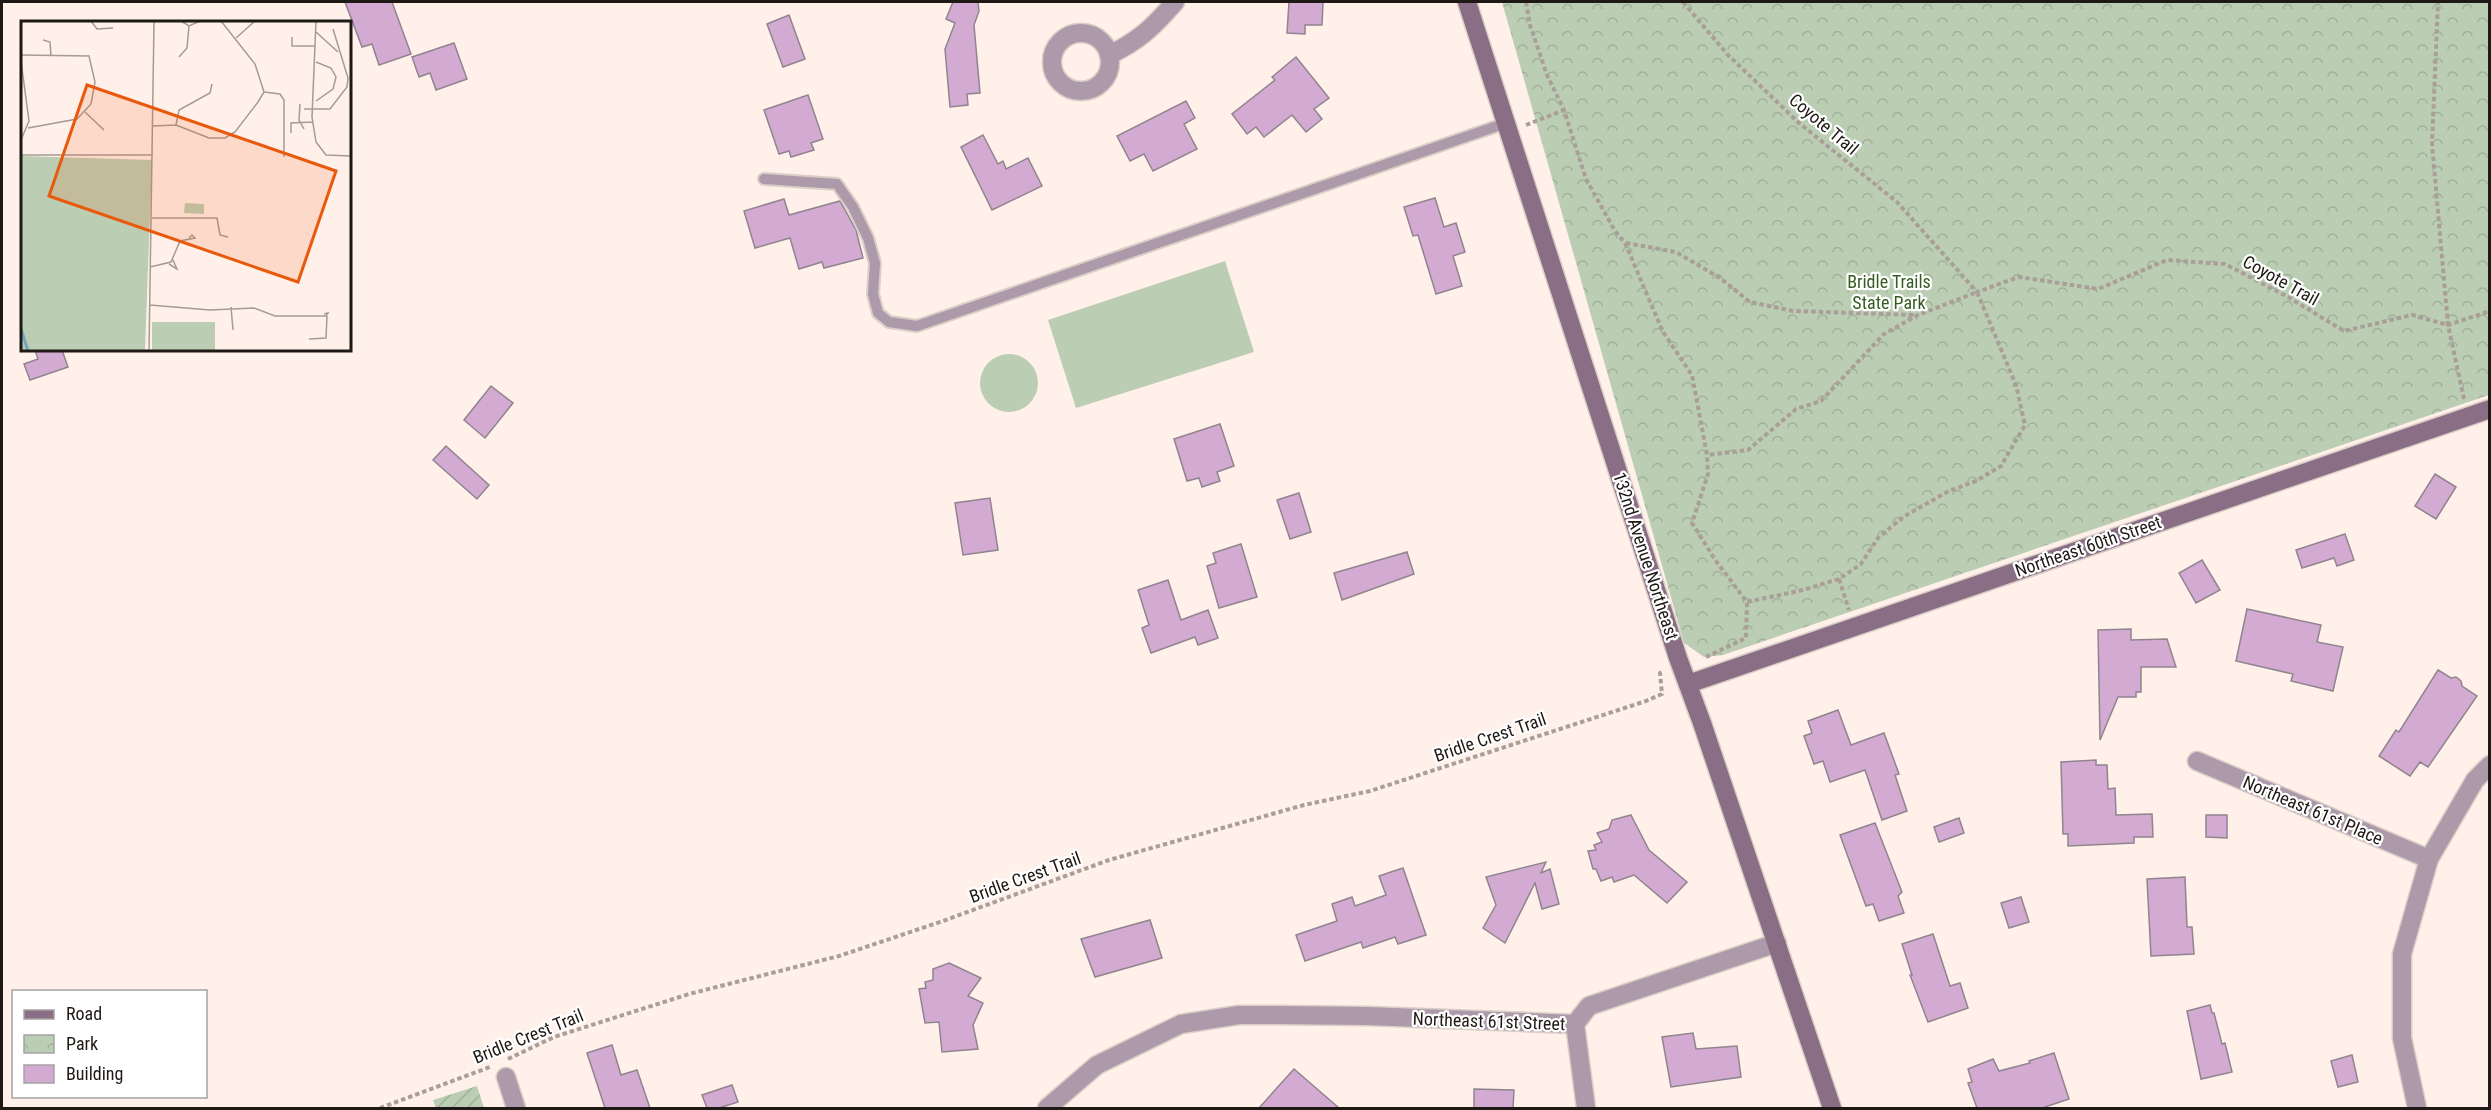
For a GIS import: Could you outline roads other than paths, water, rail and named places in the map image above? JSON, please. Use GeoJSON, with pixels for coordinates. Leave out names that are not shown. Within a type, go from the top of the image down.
{"type":"FeatureCollection","features":[{"type":"Feature","properties":{"kind":"street"},"geometry":{"type":"LineString","coordinates":[[1109,55],[1154,27],[1175,2]]}},
{"type":"Feature","properties":{"kind":"street","name":"132nd Avenue Northeast"},"geometry":{"type":"LineString","coordinates":[[1467,2],[1514,125],[1678,658],[1832,1108]]}},
{"type":"Feature","properties":{"kind":"street","name":"Northeast 60th Street"},"geometry":{"type":"LineString","coordinates":[[1688,684],[1854,625],[2490,409]]}},
{"type":"Feature","properties":{"kind":"street","name":"Northeast 61st Place"},"geometry":{"type":"LineString","coordinates":[[2197,761],[2429,859]]}},
{"type":"Feature","properties":{"kind":"street"},"geometry":{"type":"LineString","coordinates":[[2417,1108],[2402,1038],[2402,954],[2429,859],[2475,780],[2490,765]]}},
{"type":"Feature","properties":{"kind":"street","name":"Northeast 61st Street"},"geometry":{"type":"LineString","coordinates":[[1047,1108],[1097,1065],[1181,1024],[1239,1015],[1278,1015],[1575,1024],[1589,1006],[1777,943]]}},
{"type":"Feature","properties":{"kind":"street"},"geometry":{"type":"LineString","coordinates":[[1575,1024],[1586,1108]]}},
{"type":"Feature","properties":{"kind":"street"},"geometry":{"type":"LineString","coordinates":[[500,1068],[516,1108]]}},
{"type":"Feature","properties":{"kind":"lane"},"geometry":{"type":"LineString","coordinates":[[764,179],[837,183],[853,207],[868,238],[875,263],[873,294],[878,314],[890,322],[917,326],[1514,125]]}},
{"type":"Feature","properties":{"kind":"park label","name":"Bridle Trails State Park"},"geometry":{"type":"Point","coordinates":[1889,291]}}]}
